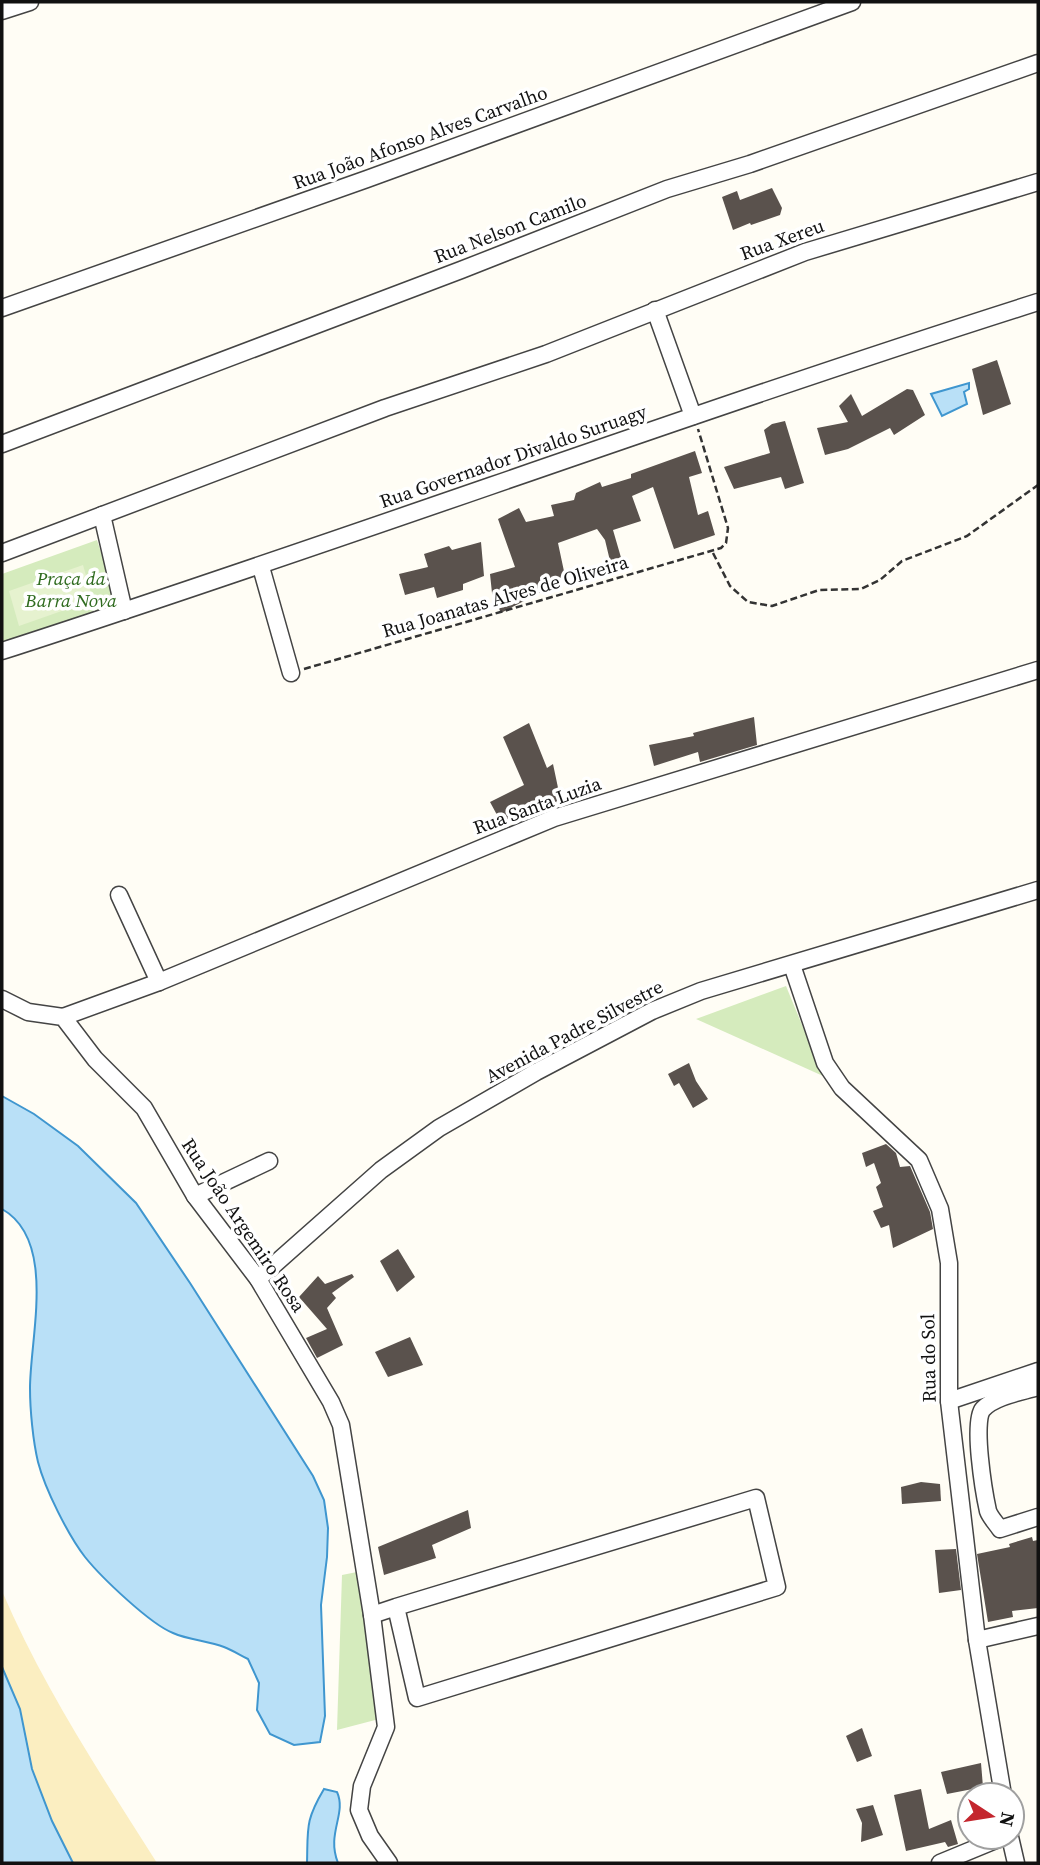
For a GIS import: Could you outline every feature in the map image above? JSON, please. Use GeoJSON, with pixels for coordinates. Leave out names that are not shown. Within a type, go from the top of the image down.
{"type":"FeatureCollection","features":[{"type":"Feature","properties":{"kind":"street"},"geometry":{"type":"LineString","coordinates":[[2,11],[30,2]]}},
{"type":"Feature","properties":{"kind":"street","name":"Rua João Afonso Alves Carvalho"},"geometry":{"type":"LineString","coordinates":[[2,308],[367,180],[852,2]]}},
{"type":"Feature","properties":{"kind":"street","name":"Rua Nelson Camilo"},"geometry":{"type":"LineString","coordinates":[[2,443],[449,275],[667,189],[750,164],[1038,63]]}},
{"type":"Feature","properties":{"kind":"street","name":"Rua Xereu"},"geometry":{"type":"LineString","coordinates":[[2,553],[385,408],[546,354],[805,252],[1038,181]]}},
{"type":"Feature","properties":{"kind":"street","name":"Rua Governador Divaldo Suruagy"},"geometry":{"type":"LineString","coordinates":[[2,651],[261,566],[693,416],[1038,302]]}},
{"type":"Feature","properties":{"kind":"street"},"geometry":{"type":"LineString","coordinates":[[655,310],[693,416]]}},
{"type":"Feature","properties":{"kind":"street"},"geometry":{"type":"LineString","coordinates":[[102,515],[124,611]]}},
{"type":"Feature","properties":{"kind":"street"},"geometry":{"type":"LineString","coordinates":[[261,566],[290,673]]}},
{"type":"Feature","properties":{"kind":"street","name":"Rua Santa Luzia"},"geometry":{"type":"LineString","coordinates":[[63,1017],[159,982],[554,818],[1038,670]]}},
{"type":"Feature","properties":{"kind":"street","name":"Avenida Padre Silvestre"},"geometry":{"type":"LineString","coordinates":[[258,1279],[381,1170],[439,1128],[536,1072],[652,1011],[701,991],[1038,890]]}},
{"type":"Feature","properties":{"kind":"street"},"geometry":{"type":"LineString","coordinates":[[119,895],[159,982]]}},
{"type":"Feature","properties":{"kind":"street","name":"Rua do Sol"},"geometry":{"type":"LineString","coordinates":[[792,965],[825,1063],[842,1088],[919,1160],[940,1209],[949,1263],[949,1401],[977,1640],[1001,1781]]}},
{"type":"Feature","properties":{"kind":"street"},"geometry":{"type":"LineString","coordinates":[[2,999],[28,1012],[63,1017]]}},
{"type":"Feature","properties":{"kind":"street","name":"Rua João Argemiro Rosa"},"geometry":{"type":"LineString","coordinates":[[63,1017],[95,1059],[144,1108],[195,1196],[258,1279],[331,1402],[341,1425],[372,1615],[386,1727],[362,1786],[359,1810],[370,1836],[389,1863]]}},
{"type":"Feature","properties":{"kind":"street"},"geometry":{"type":"LineString","coordinates":[[195,1196],[269,1161]]}},
{"type":"Feature","properties":{"kind":"street"},"geometry":{"type":"LineString","coordinates":[[949,1401],[1038,1371]]}},
{"type":"Feature","properties":{"kind":"street"},"geometry":{"type":"LineString","coordinates":[[1038,1387],[991,1402],[981,1410],[977,1420],[989,1514],[1000,1529],[1038,1517]]}},
{"type":"Feature","properties":{"kind":"street"},"geometry":{"type":"LineString","coordinates":[[956,1465],[980,1458]]}},
{"type":"Feature","properties":{"kind":"street"},"geometry":{"type":"LineString","coordinates":[[372,1615],[396,1607],[756,1498],[778,1587],[417,1698],[396,1607]]}},
{"type":"Feature","properties":{"kind":"street"},"geometry":{"type":"LineString","coordinates":[[977,1640],[1038,1626]]}},
{"type":"Feature","properties":{"kind":"street"},"geometry":{"type":"LineString","coordinates":[[940,1863],[969,1851]]}},
{"type":"Feature","properties":{"kind":"path","name":"Rua Joanatas Alves de Oliveira"},"geometry":{"type":"LineString","coordinates":[[290,673],[721,548],[726,543],[726,517],[693,416]]}},
{"type":"Feature","properties":{"kind":"path"},"geometry":{"type":"LineString","coordinates":[[712,552],[730,586],[748,602],[772,606],[819,590],[861,589],[880,580],[902,561],[967,536],[1038,485]]}},
{"type":"Feature","properties":{"kind":"green space","name":"Praça da Barra Nova"},"geometry":{"type":"Polygon","coordinates":[[[97,540],[120,611],[2,650],[2,574],[97,540]]]}},
{"type":"Feature","properties":{"kind":"green space"},"geometry":{"type":"Polygon","coordinates":[[[83,565],[93,600],[19,626],[9,591],[83,565]]]}},
{"type":"Feature","properties":{"kind":"green space"},"geometry":{"type":"Polygon","coordinates":[[[786,986],[823,1076],[696,1019],[786,986]]]}},
{"type":"Feature","properties":{"kind":"green space"},"geometry":{"type":"Polygon","coordinates":[[[357,1572],[379,1719],[337,1730],[342,1575],[357,1572]]]}},
{"type":"Feature","properties":{"kind":"sand"},"geometry":{"type":"Polygon","coordinates":[[[2,1591],[54,1696],[157,1863],[73,1863],[52,1821],[32,1769],[20,1709],[2,1667],[2,1591]]]}},
{"type":"Feature","properties":{"kind":"water"},"geometry":{"type":"Polygon","coordinates":[[[969,383],[969,389],[964,392],[967,404],[942,416],[931,394],[969,383]]]}},
{"type":"Feature","properties":{"kind":"water"},"geometry":{"type":"Polygon","coordinates":[[[2,1096],[34,1114],[78,1146],[136,1203],[313,1476],[324,1500],[328,1528],[321,1605],[325,1716],[320,1742],[294,1745],[270,1734],[257,1710],[259,1683],[248,1659],[224,1647],[173,1633],[152,1620],[92,1566],[71,1537],[58,1511],[38,1462],[31,1416],[31,1367],[37,1291],[35,1266],[30,1243],[19,1224],[2,1209],[2,1096]]]}},
{"type":"Feature","properties":{"kind":"water"},"geometry":{"type":"Polygon","coordinates":[[[2,1667],[20,1709],[32,1769],[52,1821],[73,1863],[2,1863],[2,1667]]]}},
{"type":"Feature","properties":{"kind":"water"},"geometry":{"type":"Polygon","coordinates":[[[324,1789],[337,1792],[339,1800],[334,1842],[338,1863],[307,1863],[309,1825],[313,1809],[324,1789]]]}},
{"type":"Feature","properties":{"kind":"building"},"geometry":{"type":"Polygon","coordinates":[[[772,188],[782,208],[780,215],[733,230],[722,197],[737,191],[740,200],[772,188]]]}},
{"type":"Feature","properties":{"kind":"building"},"geometry":{"type":"Polygon","coordinates":[[[997,360],[1011,404],[983,415],[972,369],[997,360]]]}},
{"type":"Feature","properties":{"kind":"building"},"geometry":{"type":"Polygon","coordinates":[[[907,389],[913,390],[925,415],[894,435],[890,428],[848,449],[825,455],[817,428],[848,422],[839,406],[851,394],[862,416],[907,389]]]}},
{"type":"Feature","properties":{"kind":"building"},"geometry":{"type":"Polygon","coordinates":[[[785,421],[804,483],[785,489],[781,477],[734,489],[724,467],[770,453],[764,430],[772,424],[785,421]]]}},
{"type":"Feature","properties":{"kind":"building"},"geometry":{"type":"Polygon","coordinates":[[[695,451],[702,473],[689,477],[698,515],[708,511],[715,535],[674,549],[653,487],[632,496],[641,521],[613,530],[622,561],[611,565],[605,540],[597,529],[558,543],[565,576],[545,584],[547,589],[501,613],[492,593],[490,574],[515,567],[498,519],[519,508],[526,522],[554,516],[551,505],[574,500],[576,493],[600,482],[602,487],[631,478],[631,474],[695,451]]]}},
{"type":"Feature","properties":{"kind":"building"},"geometry":{"type":"Polygon","coordinates":[[[481,542],[484,576],[463,584],[463,590],[437,598],[434,587],[405,595],[399,574],[428,567],[424,554],[449,546],[452,550],[481,542]]]}},
{"type":"Feature","properties":{"kind":"building"},"geometry":{"type":"Polygon","coordinates":[[[754,717],[757,745],[700,762],[698,752],[654,766],[649,745],[694,736],[693,733],[754,717]]]}},
{"type":"Feature","properties":{"kind":"building"},"geometry":{"type":"Polygon","coordinates":[[[529,723],[547,768],[553,764],[561,802],[541,808],[503,826],[490,802],[524,785],[503,737],[529,723]]]}},
{"type":"Feature","properties":{"kind":"building"},"geometry":{"type":"Polygon","coordinates":[[[689,1063],[696,1081],[708,1099],[693,1108],[679,1083],[674,1086],[668,1074],[689,1063]]]}},
{"type":"Feature","properties":{"kind":"building"},"geometry":{"type":"Polygon","coordinates":[[[886,1144],[896,1153],[900,1167],[910,1166],[930,1212],[933,1229],[893,1248],[889,1225],[881,1228],[873,1211],[883,1207],[876,1187],[881,1183],[874,1163],[866,1167],[862,1153],[886,1144]]]}},
{"type":"Feature","properties":{"kind":"building"},"geometry":{"type":"Polygon","coordinates":[[[398,1249],[415,1277],[397,1292],[380,1261],[398,1249]]]}},
{"type":"Feature","properties":{"kind":"building"},"geometry":{"type":"Polygon","coordinates":[[[352,1274],[354,1277],[332,1293],[336,1298],[327,1308],[343,1345],[317,1358],[306,1338],[327,1329],[299,1297],[318,1276],[325,1284],[352,1274]]]}},
{"type":"Feature","properties":{"kind":"building"},"geometry":{"type":"Polygon","coordinates":[[[410,1337],[423,1365],[388,1377],[375,1352],[410,1337]]]}},
{"type":"Feature","properties":{"kind":"building"},"geometry":{"type":"Polygon","coordinates":[[[921,1482],[940,1484],[941,1501],[902,1504],[901,1487],[921,1482]]]}},
{"type":"Feature","properties":{"kind":"building"},"geometry":{"type":"Polygon","coordinates":[[[468,1510],[471,1528],[432,1545],[436,1558],[384,1575],[378,1547],[468,1510]]]}},
{"type":"Feature","properties":{"kind":"building"},"geometry":{"type":"Polygon","coordinates":[[[1032,1537],[1033,1541],[1038,1540],[1038,1608],[1012,1611],[1013,1617],[988,1622],[977,1554],[1010,1547],[1009,1544],[1032,1537]]]}},
{"type":"Feature","properties":{"kind":"building"},"geometry":{"type":"Polygon","coordinates":[[[956,1549],[961,1590],[939,1593],[935,1550],[956,1549]]]}},
{"type":"Feature","properties":{"kind":"building"},"geometry":{"type":"Polygon","coordinates":[[[862,1728],[872,1756],[857,1762],[846,1736],[862,1728]]]}},
{"type":"Feature","properties":{"kind":"building"},"geometry":{"type":"Polygon","coordinates":[[[981,1763],[982,1781],[956,1781],[956,1792],[947,1794],[941,1772],[981,1763]]]}},
{"type":"Feature","properties":{"kind":"building"},"geometry":{"type":"Polygon","coordinates":[[[921,1789],[929,1829],[951,1820],[956,1845],[948,1847],[945,1842],[906,1851],[894,1795],[921,1789]]]}},
{"type":"Feature","properties":{"kind":"building"},"geometry":{"type":"Polygon","coordinates":[[[873,1805],[883,1835],[861,1842],[862,1823],[856,1809],[873,1805]]]}}]}
